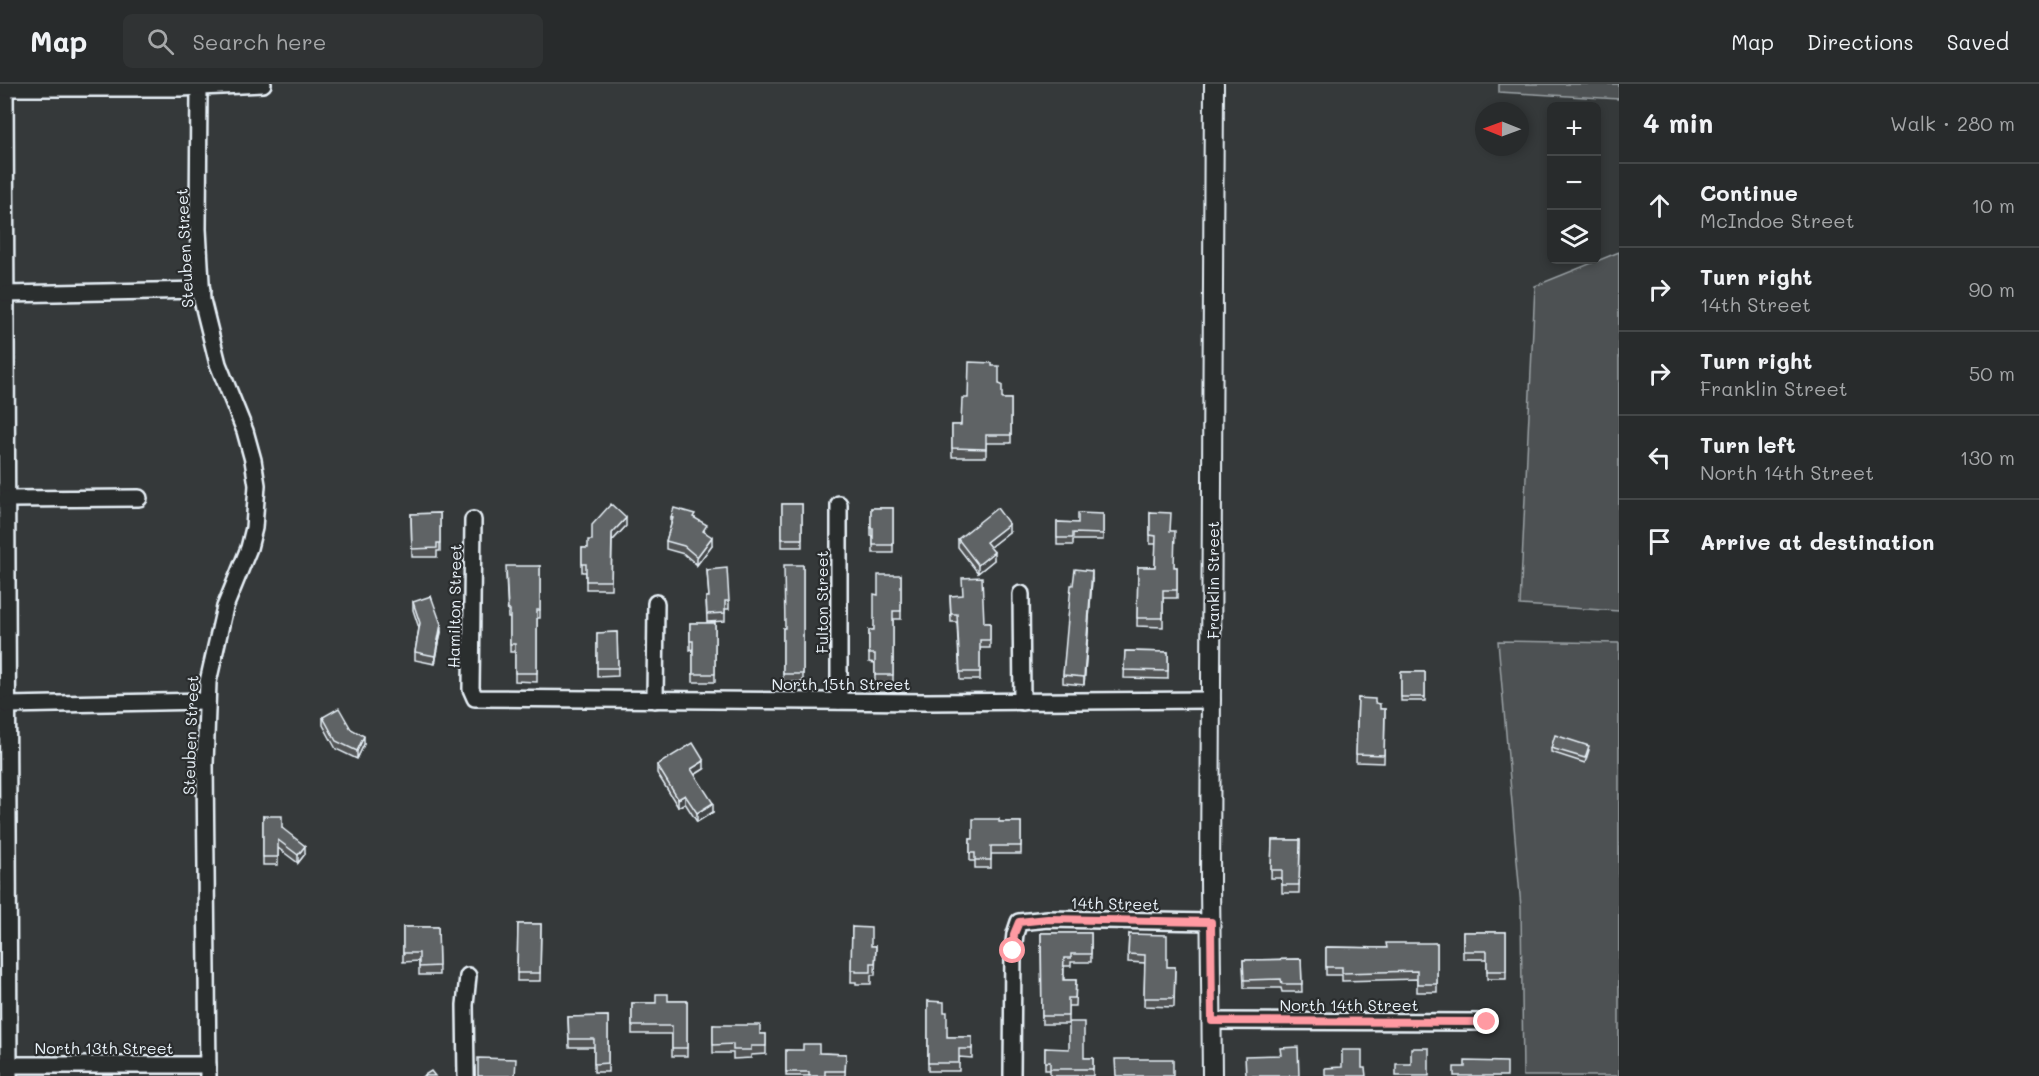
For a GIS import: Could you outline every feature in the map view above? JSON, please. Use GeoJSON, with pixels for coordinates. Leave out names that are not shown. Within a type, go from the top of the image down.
{"type":"FeatureCollection","features":[{"type":"Feature","properties":{"kind":"street"},"geometry":{"type":"LineString","coordinates":[[6,1069],[5,86],[200,87],[263,84]]}},
{"type":"Feature","properties":{"kind":"street","name":"Franklin Street"},"geometry":{"type":"LineString","coordinates":[[1212,1076],[1214,84]]}},
{"type":"Feature","properties":{"kind":"street","name":"Steuben Street"},"geometry":{"type":"LineString","coordinates":[[200,87],[198,229],[202,300],[218,364],[245,430],[253,460],[256,485],[254,528],[249,548],[225,607],[208,682],[205,764],[208,1071]]}},
{"type":"Feature","properties":{"kind":"street"},"geometry":{"type":"LineString","coordinates":[[6,294],[202,290]]}},
{"type":"Feature","properties":{"kind":"street"},"geometry":{"type":"LineString","coordinates":[[6,498],[139,498]]}},
{"type":"Feature","properties":{"kind":"street","name":"Fulton Street"},"geometry":{"type":"LineString","coordinates":[[839,504],[839,701]]}},
{"type":"Feature","properties":{"kind":"street","name":"Hamilton Street"},"geometry":{"type":"LineString","coordinates":[[473,520],[471,689],[473,693]]}},
{"type":"Feature","properties":{"kind":"street"},"geometry":{"type":"LineString","coordinates":[[1021,594],[1022,702]]}},
{"type":"Feature","properties":{"kind":"street"},"geometry":{"type":"LineString","coordinates":[[655,700],[656,603]]}},
{"type":"Feature","properties":{"kind":"street","name":"North 15th Street"},"geometry":{"type":"LineString","coordinates":[[473,693],[475,698],[485,699],[1022,702],[1212,700]]}},
{"type":"Feature","properties":{"kind":"street"},"geometry":{"type":"LineString","coordinates":[[7,705],[207,701]]}},
{"type":"Feature","properties":{"kind":"street","name":"14th Street"},"geometry":{"type":"LineString","coordinates":[[1012,1076],[1013,951],[1014,934],[1019,922],[1048,919],[1211,922]]}},
{"type":"Feature","properties":{"kind":"street"},"geometry":{"type":"LineString","coordinates":[[466,1076],[465,1005],[468,976]]}},
{"type":"Feature","properties":{"kind":"street","name":"North 14th Street"},"geometry":{"type":"LineString","coordinates":[[1212,1021],[1487,1022]]}},
{"type":"Feature","properties":{"kind":"street","name":"North 13th Street"},"geometry":{"type":"LineString","coordinates":[[6,1069],[208,1071]]}},
{"type":"Feature","properties":{"kind":"shaded area"},"geometry":{"type":"Polygon","coordinates":[[[1499,84],[1619,84],[1619,99],[1499,92],[1499,84]]]}},
{"type":"Feature","properties":{"kind":"shaded area"},"geometry":{"type":"Polygon","coordinates":[[[1619,252],[1619,611],[1520,605],[1535,286],[1589,264],[1601,264],[1601,259],[1619,252]]]}},
{"type":"Feature","properties":{"kind":"shaded area"},"geometry":{"type":"Polygon","coordinates":[[[1498,641],[1619,643],[1619,1076],[1523,1076],[1521,907],[1498,641]]]}},
{"type":"Feature","properties":{"kind":"building"},"geometry":{"type":"Polygon","coordinates":[[[969,362],[992,363],[992,366],[999,366],[1002,399],[1011,399],[1011,435],[986,435],[986,449],[952,448],[952,425],[961,425],[962,398],[968,398],[969,362]]]}},
{"type":"Feature","properties":{"kind":"building"},"geometry":{"type":"Polygon","coordinates":[[[611,504],[626,518],[612,533],[611,581],[586,581],[586,564],[582,564],[582,548],[588,548],[588,540],[592,540],[592,525],[611,504]]]}},
{"type":"Feature","properties":{"kind":"building"},"geometry":{"type":"Polygon","coordinates":[[[782,504],[802,504],[802,539],[782,539],[782,504]]]}},
{"type":"Feature","properties":{"kind":"building"},"geometry":{"type":"Polygon","coordinates":[[[674,508],[695,514],[693,517],[707,525],[703,531],[712,537],[697,557],[684,546],[666,541],[674,508]]]}},
{"type":"Feature","properties":{"kind":"building"},"geometry":{"type":"Polygon","coordinates":[[[871,508],[893,508],[893,545],[873,545],[871,508]]]}},
{"type":"Feature","properties":{"kind":"building"},"geometry":{"type":"Polygon","coordinates":[[[997,508],[1009,524],[986,542],[994,552],[978,565],[958,539],[997,508]]]}},
{"type":"Feature","properties":{"kind":"building"},"geometry":{"type":"Polygon","coordinates":[[[1150,512],[1171,513],[1170,531],[1175,531],[1174,567],[1177,567],[1177,590],[1163,590],[1163,618],[1137,618],[1138,567],[1155,567],[1156,536],[1150,535],[1150,512]]]}},
{"type":"Feature","properties":{"kind":"building"},"geometry":{"type":"Polygon","coordinates":[[[440,513],[440,543],[437,543],[437,548],[412,549],[411,514],[440,513]]]}},
{"type":"Feature","properties":{"kind":"building"},"geometry":{"type":"Polygon","coordinates":[[[1078,513],[1103,514],[1103,534],[1073,533],[1073,538],[1057,538],[1057,522],[1078,523],[1078,513]]]}},
{"type":"Feature","properties":{"kind":"building"},"geometry":{"type":"Polygon","coordinates":[[[784,565],[803,565],[803,674],[783,674],[784,565]]]}},
{"type":"Feature","properties":{"kind":"building"},"geometry":{"type":"Polygon","coordinates":[[[506,566],[540,566],[537,673],[515,673],[515,644],[510,644],[506,566]]]}},
{"type":"Feature","properties":{"kind":"building"},"geometry":{"type":"Polygon","coordinates":[[[727,568],[729,601],[725,601],[725,613],[707,614],[706,597],[709,597],[707,570],[727,568]]]}},
{"type":"Feature","properties":{"kind":"building"},"geometry":{"type":"Polygon","coordinates":[[[1075,569],[1092,571],[1084,677],[1063,675],[1071,585],[1073,585],[1075,569]]]}},
{"type":"Feature","properties":{"kind":"building"},"geometry":{"type":"Polygon","coordinates":[[[878,575],[901,575],[901,611],[893,611],[893,675],[875,675],[875,654],[869,654],[869,630],[874,630],[874,594],[878,595],[878,575]]]}},
{"type":"Feature","properties":{"kind":"building"},"geometry":{"type":"Polygon","coordinates":[[[982,577],[984,623],[990,623],[990,640],[980,640],[980,672],[960,672],[957,614],[951,614],[950,596],[963,595],[962,578],[982,577]]]}},
{"type":"Feature","properties":{"kind":"building"},"geometry":{"type":"Polygon","coordinates":[[[431,596],[441,624],[435,656],[415,652],[420,623],[413,602],[431,596]]]}},
{"type":"Feature","properties":{"kind":"building"},"geometry":{"type":"Polygon","coordinates":[[[690,623],[715,623],[715,674],[693,674],[693,641],[690,641],[690,623]]]}},
{"type":"Feature","properties":{"kind":"building"},"geometry":{"type":"Polygon","coordinates":[[[617,632],[618,668],[597,668],[597,633],[617,632]]]}},
{"type":"Feature","properties":{"kind":"building"},"geometry":{"type":"Polygon","coordinates":[[[1125,651],[1168,652],[1168,671],[1124,670],[1125,651]]]}},
{"type":"Feature","properties":{"kind":"building"},"geometry":{"type":"Polygon","coordinates":[[[1401,672],[1425,672],[1425,697],[1401,697],[1401,672]]]}},
{"type":"Feature","properties":{"kind":"building"},"geometry":{"type":"Polygon","coordinates":[[[1358,698],[1375,699],[1375,703],[1380,704],[1380,709],[1385,709],[1384,755],[1356,754],[1358,698]]]}},
{"type":"Feature","properties":{"kind":"building"},"geometry":{"type":"Polygon","coordinates":[[[339,708],[351,729],[364,736],[357,751],[336,741],[323,717],[339,708]]]}},
{"type":"Feature","properties":{"kind":"building"},"geometry":{"type":"Polygon","coordinates":[[[1555,735],[1589,746],[1585,758],[1551,748],[1555,735]]]}},
{"type":"Feature","properties":{"kind":"building"},"geometry":{"type":"Polygon","coordinates":[[[693,743],[704,761],[691,769],[713,803],[697,813],[685,795],[678,799],[657,765],[693,743]]]}},
{"type":"Feature","properties":{"kind":"building"},"geometry":{"type":"Polygon","coordinates":[[[263,816],[282,816],[282,828],[305,846],[298,855],[278,840],[278,857],[263,857],[263,816]]]}},
{"type":"Feature","properties":{"kind":"building"},"geometry":{"type":"Polygon","coordinates":[[[973,819],[1021,822],[1021,846],[991,846],[991,860],[975,860],[975,853],[970,853],[973,819]]]}},
{"type":"Feature","properties":{"kind":"building"},"geometry":{"type":"Polygon","coordinates":[[[1272,840],[1300,840],[1299,885],[1282,885],[1282,870],[1271,870],[1272,840]]]}},
{"type":"Feature","properties":{"kind":"building"},"geometry":{"type":"Polygon","coordinates":[[[518,924],[541,924],[540,973],[517,973],[518,924]]]}},
{"type":"Feature","properties":{"kind":"building"},"geometry":{"type":"Polygon","coordinates":[[[403,927],[438,927],[439,966],[419,967],[419,953],[403,953],[403,927]]]}},
{"type":"Feature","properties":{"kind":"building"},"geometry":{"type":"Polygon","coordinates":[[[852,927],[871,928],[871,946],[876,946],[875,963],[871,963],[871,972],[851,970],[852,927]]]}},
{"type":"Feature","properties":{"kind":"building"},"geometry":{"type":"Polygon","coordinates":[[[1463,932],[1506,932],[1506,971],[1487,971],[1487,951],[1463,951],[1463,932]]]}},
{"type":"Feature","properties":{"kind":"building"},"geometry":{"type":"Polygon","coordinates":[[[1041,933],[1091,933],[1091,954],[1071,954],[1071,958],[1064,958],[1063,980],[1076,980],[1075,998],[1068,998],[1068,1016],[1042,1016],[1041,933]]]}},
{"type":"Feature","properties":{"kind":"building"},"geometry":{"type":"Polygon","coordinates":[[[1129,934],[1167,935],[1167,967],[1175,967],[1174,998],[1144,998],[1145,955],[1128,954],[1129,934]]]}},
{"type":"Feature","properties":{"kind":"building"},"geometry":{"type":"Polygon","coordinates":[[[1386,943],[1437,943],[1437,984],[1417,984],[1417,971],[1342,973],[1342,967],[1326,967],[1326,947],[1387,948],[1386,943]]]}},
{"type":"Feature","properties":{"kind":"building"},"geometry":{"type":"Polygon","coordinates":[[[1301,959],[1302,984],[1282,984],[1281,979],[1244,980],[1243,960],[1301,959]]]}},
{"type":"Feature","properties":{"kind":"building"},"geometry":{"type":"Polygon","coordinates":[[[656,994],[668,994],[668,1001],[687,1001],[687,1048],[672,1048],[672,1026],[632,1026],[632,1003],[656,1003],[656,994]]]}},
{"type":"Feature","properties":{"kind":"building"},"geometry":{"type":"Polygon","coordinates":[[[928,1001],[944,1002],[944,1012],[947,1012],[947,1037],[972,1037],[972,1049],[959,1049],[959,1063],[928,1063],[928,1001]]]}},
{"type":"Feature","properties":{"kind":"building"},"geometry":{"type":"Polygon","coordinates":[[[608,1016],[608,1063],[594,1064],[594,1039],[569,1039],[568,1017],[608,1016]]]}},
{"type":"Feature","properties":{"kind":"building"},"geometry":{"type":"Polygon","coordinates":[[[1069,1022],[1084,1022],[1084,1058],[1093,1058],[1093,1069],[1050,1069],[1050,1062],[1045,1062],[1045,1048],[1069,1049],[1069,1022]]]}},
{"type":"Feature","properties":{"kind":"building"},"geometry":{"type":"Polygon","coordinates":[[[713,1025],[760,1025],[760,1034],[766,1034],[766,1046],[751,1046],[751,1050],[733,1050],[733,1044],[713,1045],[713,1025]]]}},
{"type":"Feature","properties":{"kind":"building"},"geometry":{"type":"Polygon","coordinates":[[[803,1044],[819,1044],[819,1053],[846,1054],[845,1071],[825,1071],[825,1076],[809,1076],[809,1072],[786,1072],[786,1050],[803,1050],[803,1044]]]}},
{"type":"Feature","properties":{"kind":"building"},"geometry":{"type":"Polygon","coordinates":[[[1298,1047],[1299,1076],[1246,1076],[1245,1056],[1281,1055],[1280,1048],[1298,1047]]]}},
{"type":"Feature","properties":{"kind":"building"},"geometry":{"type":"Polygon","coordinates":[[[1411,1048],[1429,1048],[1429,1076],[1396,1076],[1396,1064],[1411,1064],[1411,1048]]]}},
{"type":"Feature","properties":{"kind":"building"},"geometry":{"type":"Polygon","coordinates":[[[1342,1050],[1362,1050],[1362,1068],[1365,1068],[1366,1076],[1325,1076],[1325,1068],[1342,1067],[1342,1050]]]}},
{"type":"Feature","properties":{"kind":"building"},"geometry":{"type":"Polygon","coordinates":[[[478,1058],[516,1059],[515,1076],[478,1076],[478,1058]]]}},
{"type":"Feature","properties":{"kind":"building"},"geometry":{"type":"Polygon","coordinates":[[[1115,1059],[1173,1059],[1173,1076],[1116,1076],[1115,1059]]]}},
{"type":"Feature","properties":{"kind":"building"},"geometry":{"type":"Polygon","coordinates":[[[1465,1061],[1507,1062],[1507,1076],[1454,1076],[1454,1067],[1465,1067],[1465,1061]]]}},
{"type":"Feature","properties":{"kind":"building"},"geometry":{"type":"Polygon","coordinates":[[[431,1071],[435,1076],[423,1076],[431,1071]]]}},
{"type":"Feature","properties":{"kind":"route"},"geometry":{"type":"LineString","coordinates":[[1013,951],[1014,934],[1019,922],[1048,919],[1211,922],[1212,1021],[1487,1022]]}}]}
